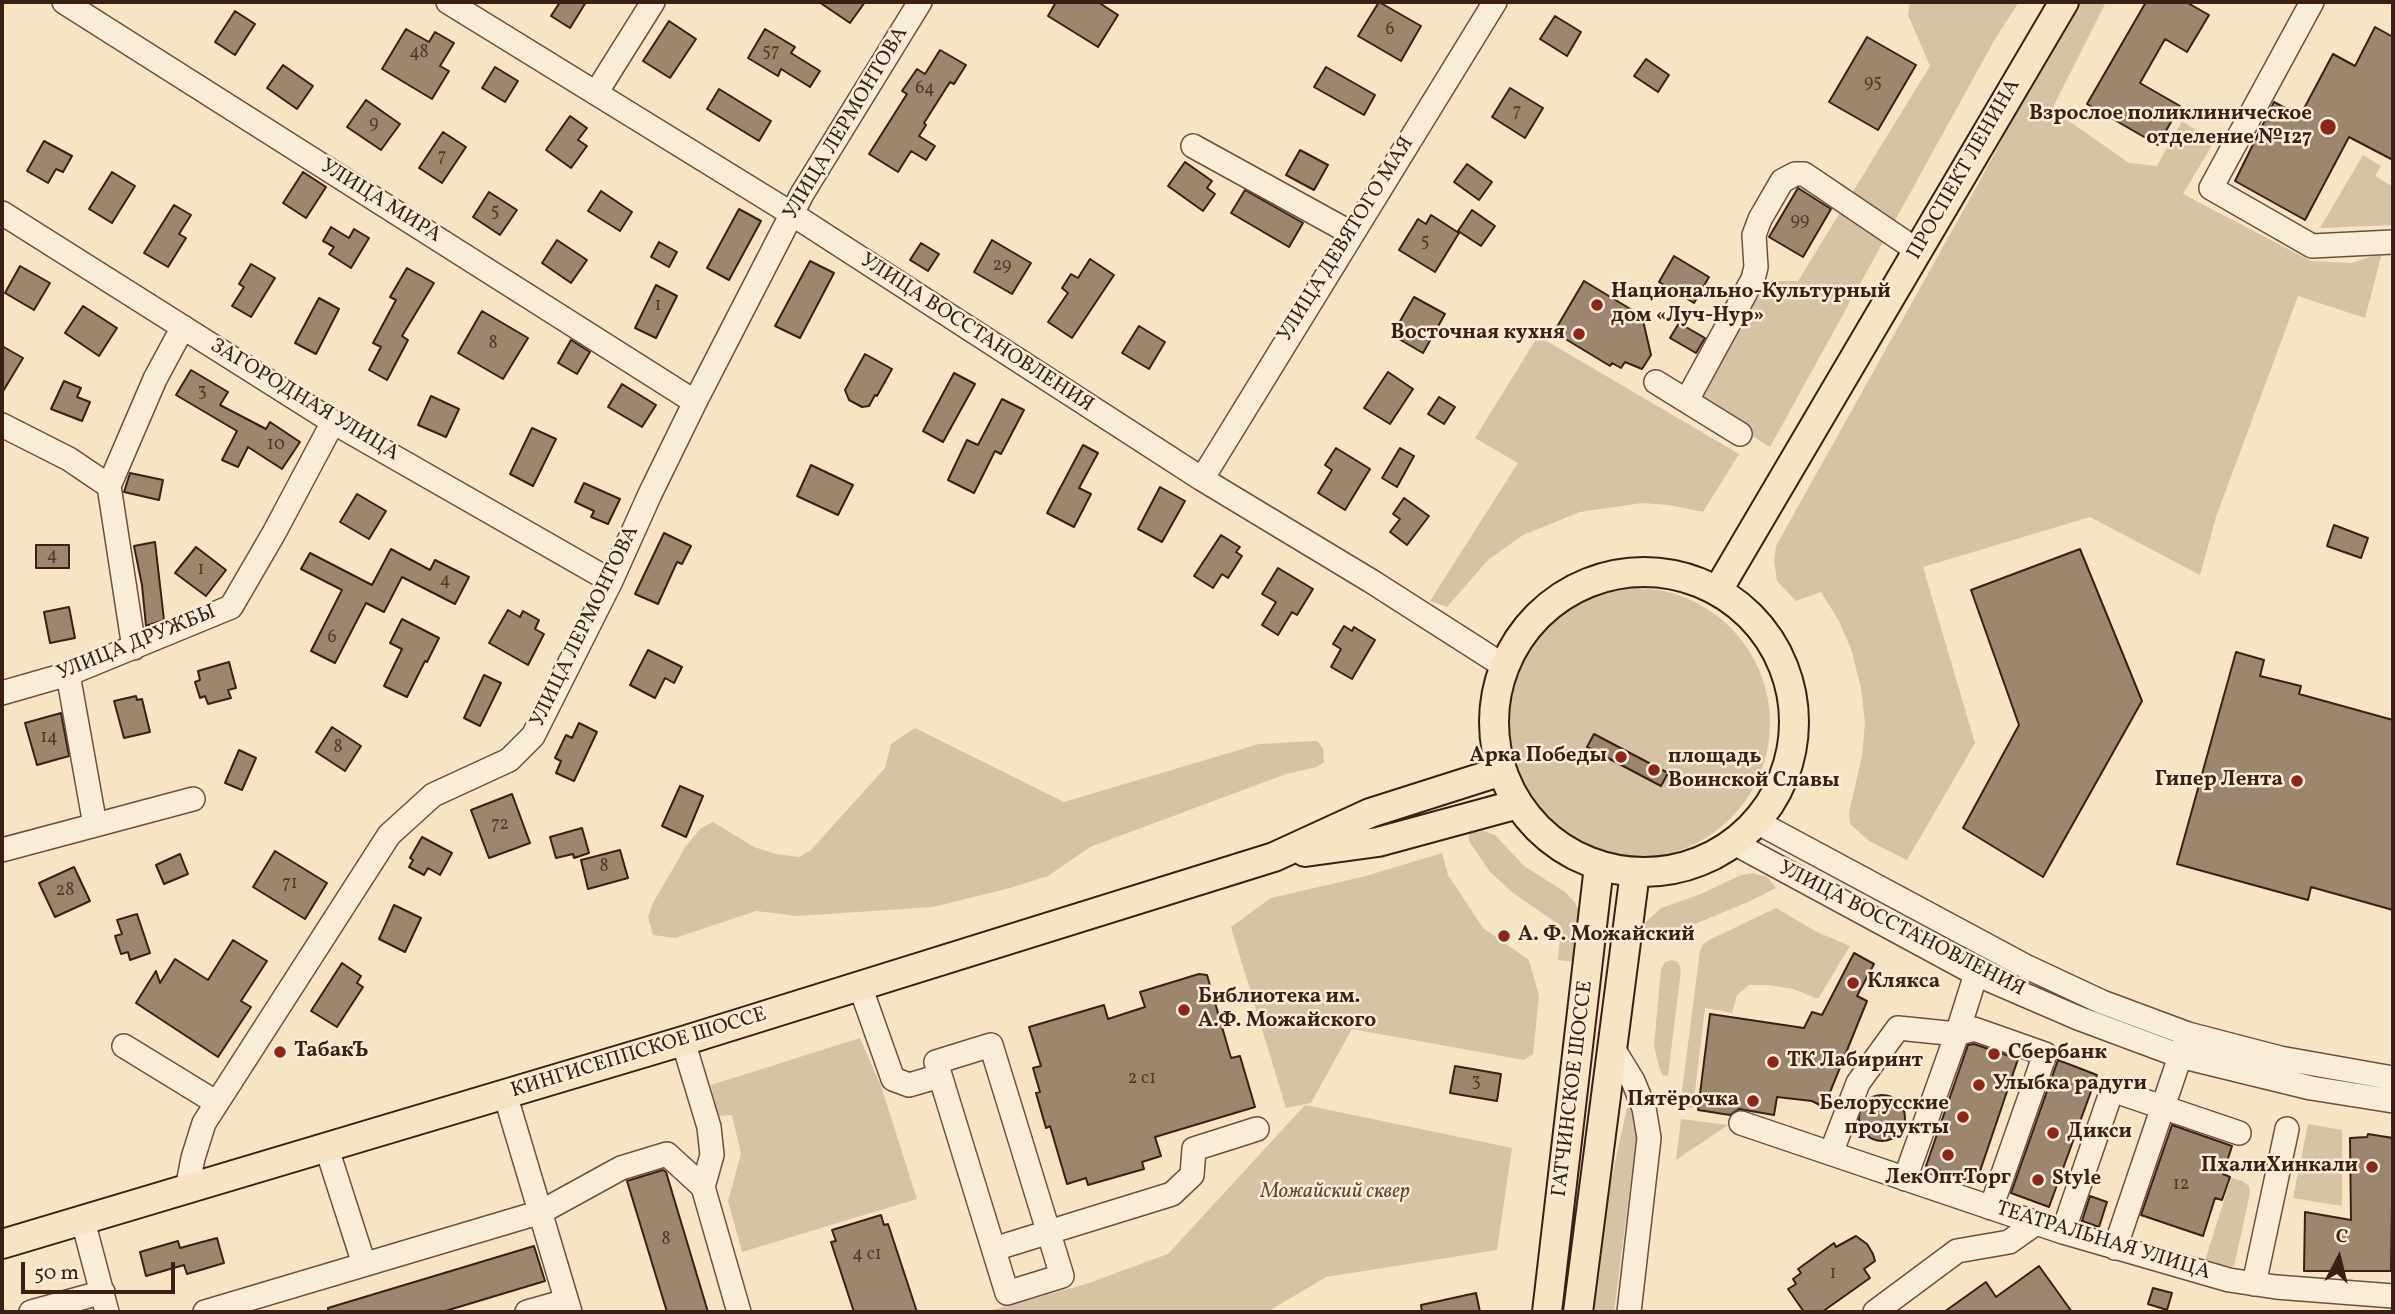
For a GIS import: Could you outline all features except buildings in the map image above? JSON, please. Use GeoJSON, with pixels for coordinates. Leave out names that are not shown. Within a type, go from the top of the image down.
{"type":"FeatureCollection","features":[{"type":"Feature","properties":{"kind":"main road","name":"ПРОСПЕКТ ЛЕНИНА"},"geometry":{"type":"LineString","coordinates":[[1718,590],[2064,2]]}},
{"type":"Feature","properties":{"kind":"main road"},"geometry":{"type":"LineString","coordinates":[[1651,571],[1697,580],[1718,590],[1741,606],[1760,625],[1776,647],[1787,672],[1795,725],[1789,764],[1773,800],[1757,822],[1716,855],[1663,872],[1635,872],[1600,866],[1568,852],[1540,831],[1518,804],[1502,771],[1494,740],[1497,690],[1504,666],[1517,641],[1528,626],[1555,600],[1579,586],[1605,576],[1651,571]]}},
{"type":"Feature","properties":{"kind":"main road","name":"КИНГИСЕППСКОЕ ШОССЕ"},"geometry":{"type":"LineString","coordinates":[[2,1244],[683,1041],[1274,857],[1370,813],[1502,771]]}},
{"type":"Feature","properties":{"kind":"main road","name":"КИНГИСЕППСКОЕ ШОССЕ"},"geometry":{"type":"LineString","coordinates":[[1274,857],[1378,842],[1518,804]]}},
{"type":"Feature","properties":{"kind":"main road","name":"ГАТЧИНСКОЕ ШОССЕ"},"geometry":{"type":"LineString","coordinates":[[1547,1312],[1600,866]]}},
{"type":"Feature","properties":{"kind":"main road","name":"ГАТЧИНСКОЕ ШОССЕ"},"geometry":{"type":"LineString","coordinates":[[1578,1312],[1635,872]]}},
{"type":"Feature","properties":{"kind":"street","name":"УЛИЦА МИРА"},"geometry":{"type":"LineString","coordinates":[[64,2],[695,402]]}},
{"type":"Feature","properties":{"kind":"street","name":"УЛИЦА ВОССТАНОВЛЕНИЯ"},"geometry":{"type":"LineString","coordinates":[[448,2],[792,214],[1202,479],[1371,581],[1504,666]]}},
{"type":"Feature","properties":{"kind":"street"},"geometry":{"type":"LineString","coordinates":[[596,93],[653,2]]}},
{"type":"Feature","properties":{"kind":"street","name":"УЛИЦА ЛЕРМОНТОВА"},"geometry":{"type":"LineString","coordinates":[[187,1189],[192,1158],[204,1123],[390,835],[433,795],[509,760],[533,736],[611,581],[695,402],[792,214],[920,2]]}},
{"type":"Feature","properties":{"kind":"street","name":"УЛИЦА ДЕВЯТОГО МАЯ"},"geometry":{"type":"LineString","coordinates":[[1202,479],[1495,2]]}},
{"type":"Feature","properties":{"kind":"street"},"geometry":{"type":"LineString","coordinates":[[2312,2],[2211,188],[2312,246],[2393,242]]}},
{"type":"Feature","properties":{"kind":"street"},"geometry":{"type":"LineString","coordinates":[[1193,146],[1351,233]]}},
{"type":"Feature","properties":{"kind":"street"},"geometry":{"type":"LineString","coordinates":[[1687,400],[1754,279],[1754,235],[1782,181],[1795,174],[1804,174],[1918,251]]}},
{"type":"Feature","properties":{"kind":"street","name":"ЗАГОРОДНАЯ УЛИЦА"},"geometry":{"type":"LineString","coordinates":[[2,213],[332,422],[611,581]]}},
{"type":"Feature","properties":{"kind":"street"},"geometry":{"type":"LineString","coordinates":[[134,648],[109,486],[155,379],[183,327]]}},
{"type":"Feature","properties":{"kind":"street"},"geometry":{"type":"LineString","coordinates":[[1656,382],[1740,434]]}},
{"type":"Feature","properties":{"kind":"street","name":"УЛИЦА ДРУЖБЫ"},"geometry":{"type":"LineString","coordinates":[[2,693],[68,674],[231,607],[274,533],[332,422]]}},
{"type":"Feature","properties":{"kind":"street"},"geometry":{"type":"LineString","coordinates":[[2,425],[69,459],[109,486]]}},
{"type":"Feature","properties":{"kind":"street"},"geometry":{"type":"LineString","coordinates":[[68,674],[95,825]]}},
{"type":"Feature","properties":{"kind":"street"},"geometry":{"type":"LineString","coordinates":[[2,850],[192,799]]}},
{"type":"Feature","properties":{"kind":"street","name":"УЛИЦА ВОССТАНОВЛЕНИЯ"},"geometry":{"type":"LineString","coordinates":[[1757,822],[2025,966],[2102,1002],[2188,1034],[2280,1059],[2393,1078]]}},
{"type":"Feature","properties":{"kind":"street","name":"УЛИЦА ВОССТАНОВЛЕНИЯ"},"geometry":{"type":"LineString","coordinates":[[1734,843],[1976,974],[2078,1018],[2180,1056],[2311,1088],[2393,1101]]}},
{"type":"Feature","properties":{"kind":"street"},"geometry":{"type":"LineString","coordinates":[[1905,1178],[1976,974]]}},
{"type":"Feature","properties":{"kind":"street"},"geometry":{"type":"LineString","coordinates":[[860,986],[893,1079],[909,1086],[940,1076]]}},
{"type":"Feature","properties":{"kind":"street"},"geometry":{"type":"LineString","coordinates":[[1830,1153],[1858,1083],[1898,1028],[1957,1034],[1974,1028],[2045,1054],[1991,1208]]}},
{"type":"Feature","properties":{"kind":"street"},"geometry":{"type":"LineString","coordinates":[[2115,1248],[2188,1034]]}},
{"type":"Feature","properties":{"kind":"street"},"geometry":{"type":"LineString","coordinates":[[683,1041],[709,1126],[712,1155],[704,1187],[739,1312]]}},
{"type":"Feature","properties":{"kind":"street"},"geometry":{"type":"LineString","coordinates":[[991,1045],[1049,1232],[1062,1276],[1007,1293],[936,1062],[991,1045]]}},
{"type":"Feature","properties":{"kind":"street"},"geometry":{"type":"LineString","coordinates":[[124,1046],[217,1103]]}},
{"type":"Feature","properties":{"kind":"street"},"geometry":{"type":"LineString","coordinates":[[1614,1050],[1633,1081],[1644,1108],[1648,1138],[1629,1312]]}},
{"type":"Feature","properties":{"kind":"street"},"geometry":{"type":"LineString","coordinates":[[2063,1232],[2112,1090],[2239,1133]]}},
{"type":"Feature","properties":{"kind":"street"},"geometry":{"type":"LineString","coordinates":[[505,1094],[568,1307],[527,1312]]}},
{"type":"Feature","properties":{"kind":"street","name":"ТЕАТРАЛЬНАЯ УЛИЦА"},"geometry":{"type":"LineString","coordinates":[[1741,1123],[2115,1248],[2254,1284],[2393,1296]]}},
{"type":"Feature","properties":{"kind":"street"},"geometry":{"type":"LineString","coordinates":[[994,1249],[1172,1194],[1192,1175],[1194,1149],[1257,1129]]}},
{"type":"Feature","properties":{"kind":"street"},"geometry":{"type":"LineString","coordinates":[[2254,1284],[2287,1129]]}},
{"type":"Feature","properties":{"kind":"street"},"geometry":{"type":"LineString","coordinates":[[327,1149],[364,1264]]}},
{"type":"Feature","properties":{"kind":"street"},"geometry":{"type":"LineString","coordinates":[[205,1312],[541,1212],[621,1168],[667,1154],[704,1187]]}},
{"type":"Feature","properties":{"kind":"street"},"geometry":{"type":"LineString","coordinates":[[31,1312],[105,1302],[83,1221]]}},
{"type":"Feature","properties":{"kind":"street"},"geometry":{"type":"LineString","coordinates":[[1875,1312],[1956,1251],[2009,1242],[2036,1223]]}},
{"type":"Feature","properties":{"kind":"green space"},"geometry":{"type":"Polygon","coordinates":[[[1910,2],[2019,2],[1995,39],[1770,447],[1712,411],[1699,394],[1745,311],[1776,281],[1798,281],[1930,66],[1908,15],[1910,2]]]}},
{"type":"Feature","properties":{"kind":"green space"},"geometry":{"type":"Polygon","coordinates":[[[2076,2],[2106,2],[2052,109],[2129,163],[2157,166],[2182,121],[2214,142],[2183,194],[2311,261],[2351,263],[2382,253],[2365,318],[2298,296],[2216,517],[2200,575],[2090,517],[1923,567],[1975,743],[1907,860],[1869,841],[1850,824],[1849,812],[1862,756],[1865,722],[1861,688],[1851,649],[1839,621],[1821,592],[1796,601],[1777,581],[1774,561],[1776,546],[1977,186],[2076,2]]]}},
{"type":"Feature","properties":{"kind":"green space"},"geometry":{"type":"Polygon","coordinates":[[[2363,155],[2381,166],[2375,176],[2393,187],[2393,225],[2320,228],[2363,155]]]}},
{"type":"Feature","properties":{"kind":"green space"},"geometry":{"type":"Polygon","coordinates":[[[1538,336],[1739,454],[1703,512],[1642,503],[1580,512],[1523,535],[1488,560],[1447,607],[1430,601],[1518,463],[1475,438],[1538,336]]]}},
{"type":"Feature","properties":{"kind":"green space"},"geometry":{"type":"Polygon","coordinates":[[[1635,588],[1661,590],[1687,598],[1731,627],[1760,671],[1768,697],[1768,749],[1760,775],[1731,819],[1687,848],[1661,856],[1635,858],[1609,856],[1583,848],[1539,819],[1510,775],[1502,749],[1500,723],[1502,697],[1510,671],[1539,627],[1583,598],[1609,590],[1635,588]]]}},
{"type":"Feature","properties":{"kind":"green space"},"geometry":{"type":"Polygon","coordinates":[[[915,728],[1064,802],[1259,744],[1317,741],[1323,748],[1324,762],[1317,767],[1286,774],[1090,847],[1048,876],[1010,888],[933,907],[797,916],[756,911],[675,938],[653,935],[648,917],[653,903],[686,846],[701,828],[713,822],[754,847],[799,857],[811,850],[885,768],[891,744],[915,728]]]}},
{"type":"Feature","properties":{"kind":"green space"},"geometry":{"type":"Polygon","coordinates":[[[1468,829],[1495,835],[1524,866],[1565,892],[1574,901],[1579,911],[1581,926],[1576,962],[1558,960],[1561,926],[1513,893],[1490,872],[1469,841],[1468,829]]]}},
{"type":"Feature","properties":{"kind":"green space"},"geometry":{"type":"Polygon","coordinates":[[[1442,853],[1448,875],[1483,928],[1529,960],[1539,996],[1533,1054],[1524,1060],[1352,1029],[1311,1103],[1286,1108],[1231,927],[1271,898],[1366,876],[1442,853]]]}},
{"type":"Feature","properties":{"kind":"green space"},"geometry":{"type":"Polygon","coordinates":[[[1753,873],[1767,877],[1776,888],[1666,936],[1640,939],[1645,923],[1661,908],[1701,894],[1741,875],[1753,873]]]}},
{"type":"Feature","properties":{"kind":"green space"},"geometry":{"type":"Polygon","coordinates":[[[1776,908],[1817,932],[1850,946],[1818,999],[1793,989],[1749,985],[1737,995],[1732,1013],[1705,1008],[1693,1108],[1680,1106],[1703,944],[1776,908]]]}},
{"type":"Feature","properties":{"kind":"green space"},"geometry":{"type":"Polygon","coordinates":[[[1665,962],[1678,962],[1681,970],[1668,1076],[1663,1075],[1660,1070],[1654,1046],[1661,969],[1665,962]]]}},
{"type":"Feature","properties":{"kind":"green space"},"geometry":{"type":"Polygon","coordinates":[[[860,1038],[881,1086],[917,1199],[742,1252],[728,1201],[741,1154],[732,1115],[718,1116],[711,1085],[860,1038]]]}},
{"type":"Feature","properties":{"kind":"green space","name":"Можайский сквер"},"geometry":{"type":"Polygon","coordinates":[[[1305,1105],[1512,1148],[1497,1250],[1326,1277],[1267,1312],[985,1312],[1086,1284],[1168,1254],[1305,1105]]]}},
{"type":"Feature","properties":{"kind":"green space"},"geometry":{"type":"Polygon","coordinates":[[[1627,1108],[1632,1109],[1637,1132],[1614,1312],[1593,1312],[1610,1185],[1627,1108]]]}},
{"type":"Feature","properties":{"kind":"green space"},"geometry":{"type":"Polygon","coordinates":[[[1681,1119],[1728,1125],[1676,1160],[1681,1119]]]}},
{"type":"Feature","properties":{"kind":"green space"},"geometry":{"type":"Polygon","coordinates":[[[2308,1124],[2342,1130],[2342,1206],[2293,1198],[2308,1124]]]}},
{"type":"Feature","properties":{"kind":"green space"},"geometry":{"type":"Polygon","coordinates":[[[2231,1178],[2249,1186],[2250,1193],[2234,1267],[2205,1261],[2231,1178]]]}},
{"type":"Feature","properties":{"kind":"place","name":"Взрослое поликлиническое отделение №127"},"geometry":{"type":"Point","coordinates":[2328,127]}},
{"type":"Feature","properties":{"kind":"place","name":"Национально-Культурный дом «Луч-Нур»"},"geometry":{"type":"Point","coordinates":[1597,305]}},
{"type":"Feature","properties":{"kind":"place","name":"Восточная кухня"},"geometry":{"type":"Point","coordinates":[1579,334]}},
{"type":"Feature","properties":{"kind":"place","name":"Арка Победы"},"geometry":{"type":"Point","coordinates":[1621,757]}},
{"type":"Feature","properties":{"kind":"place","name":"площадь Воинской Славы"},"geometry":{"type":"Point","coordinates":[1654,770]}},
{"type":"Feature","properties":{"kind":"place","name":"Гипер Лента"},"geometry":{"type":"Point","coordinates":[2297,781]}},
{"type":"Feature","properties":{"kind":"place","name":"А. Ф. Можайский"},"geometry":{"type":"Point","coordinates":[1504,936]}},
{"type":"Feature","properties":{"kind":"place","name":"Клякса"},"geometry":{"type":"Point","coordinates":[1853,983]}},
{"type":"Feature","properties":{"kind":"place","name":"Библиотека им. А.Ф. Можайского"},"geometry":{"type":"Point","coordinates":[1184,1010]}},
{"type":"Feature","properties":{"kind":"place","name":"ТабакЪ"},"geometry":{"type":"Point","coordinates":[280,1052]}},
{"type":"Feature","properties":{"kind":"place","name":"Сбербанк"},"geometry":{"type":"Point","coordinates":[1994,1054]}},
{"type":"Feature","properties":{"kind":"place","name":"ТК Лабиринт"},"geometry":{"type":"Point","coordinates":[1773,1062]}},
{"type":"Feature","properties":{"kind":"place","name":"Улыбка радуги"},"geometry":{"type":"Point","coordinates":[1979,1085]}},
{"type":"Feature","properties":{"kind":"place","name":"Пятёрочка"},"geometry":{"type":"Point","coordinates":[1753,1101]}},
{"type":"Feature","properties":{"kind":"place","name":"Белорусские продукты"},"geometry":{"type":"Point","coordinates":[1963,1117]}},
{"type":"Feature","properties":{"kind":"place","name":"Дикси"},"geometry":{"type":"Point","coordinates":[2053,1133]}},
{"type":"Feature","properties":{"kind":"place","name":"ЛекОптТорг"},"geometry":{"type":"Point","coordinates":[1948,1155]}},
{"type":"Feature","properties":{"kind":"place","name":"ПхалиХинкали"},"geometry":{"type":"Point","coordinates":[2372,1167]}},
{"type":"Feature","properties":{"kind":"place","name":"Style"},"geometry":{"type":"Point","coordinates":[2038,1180]}}]}
